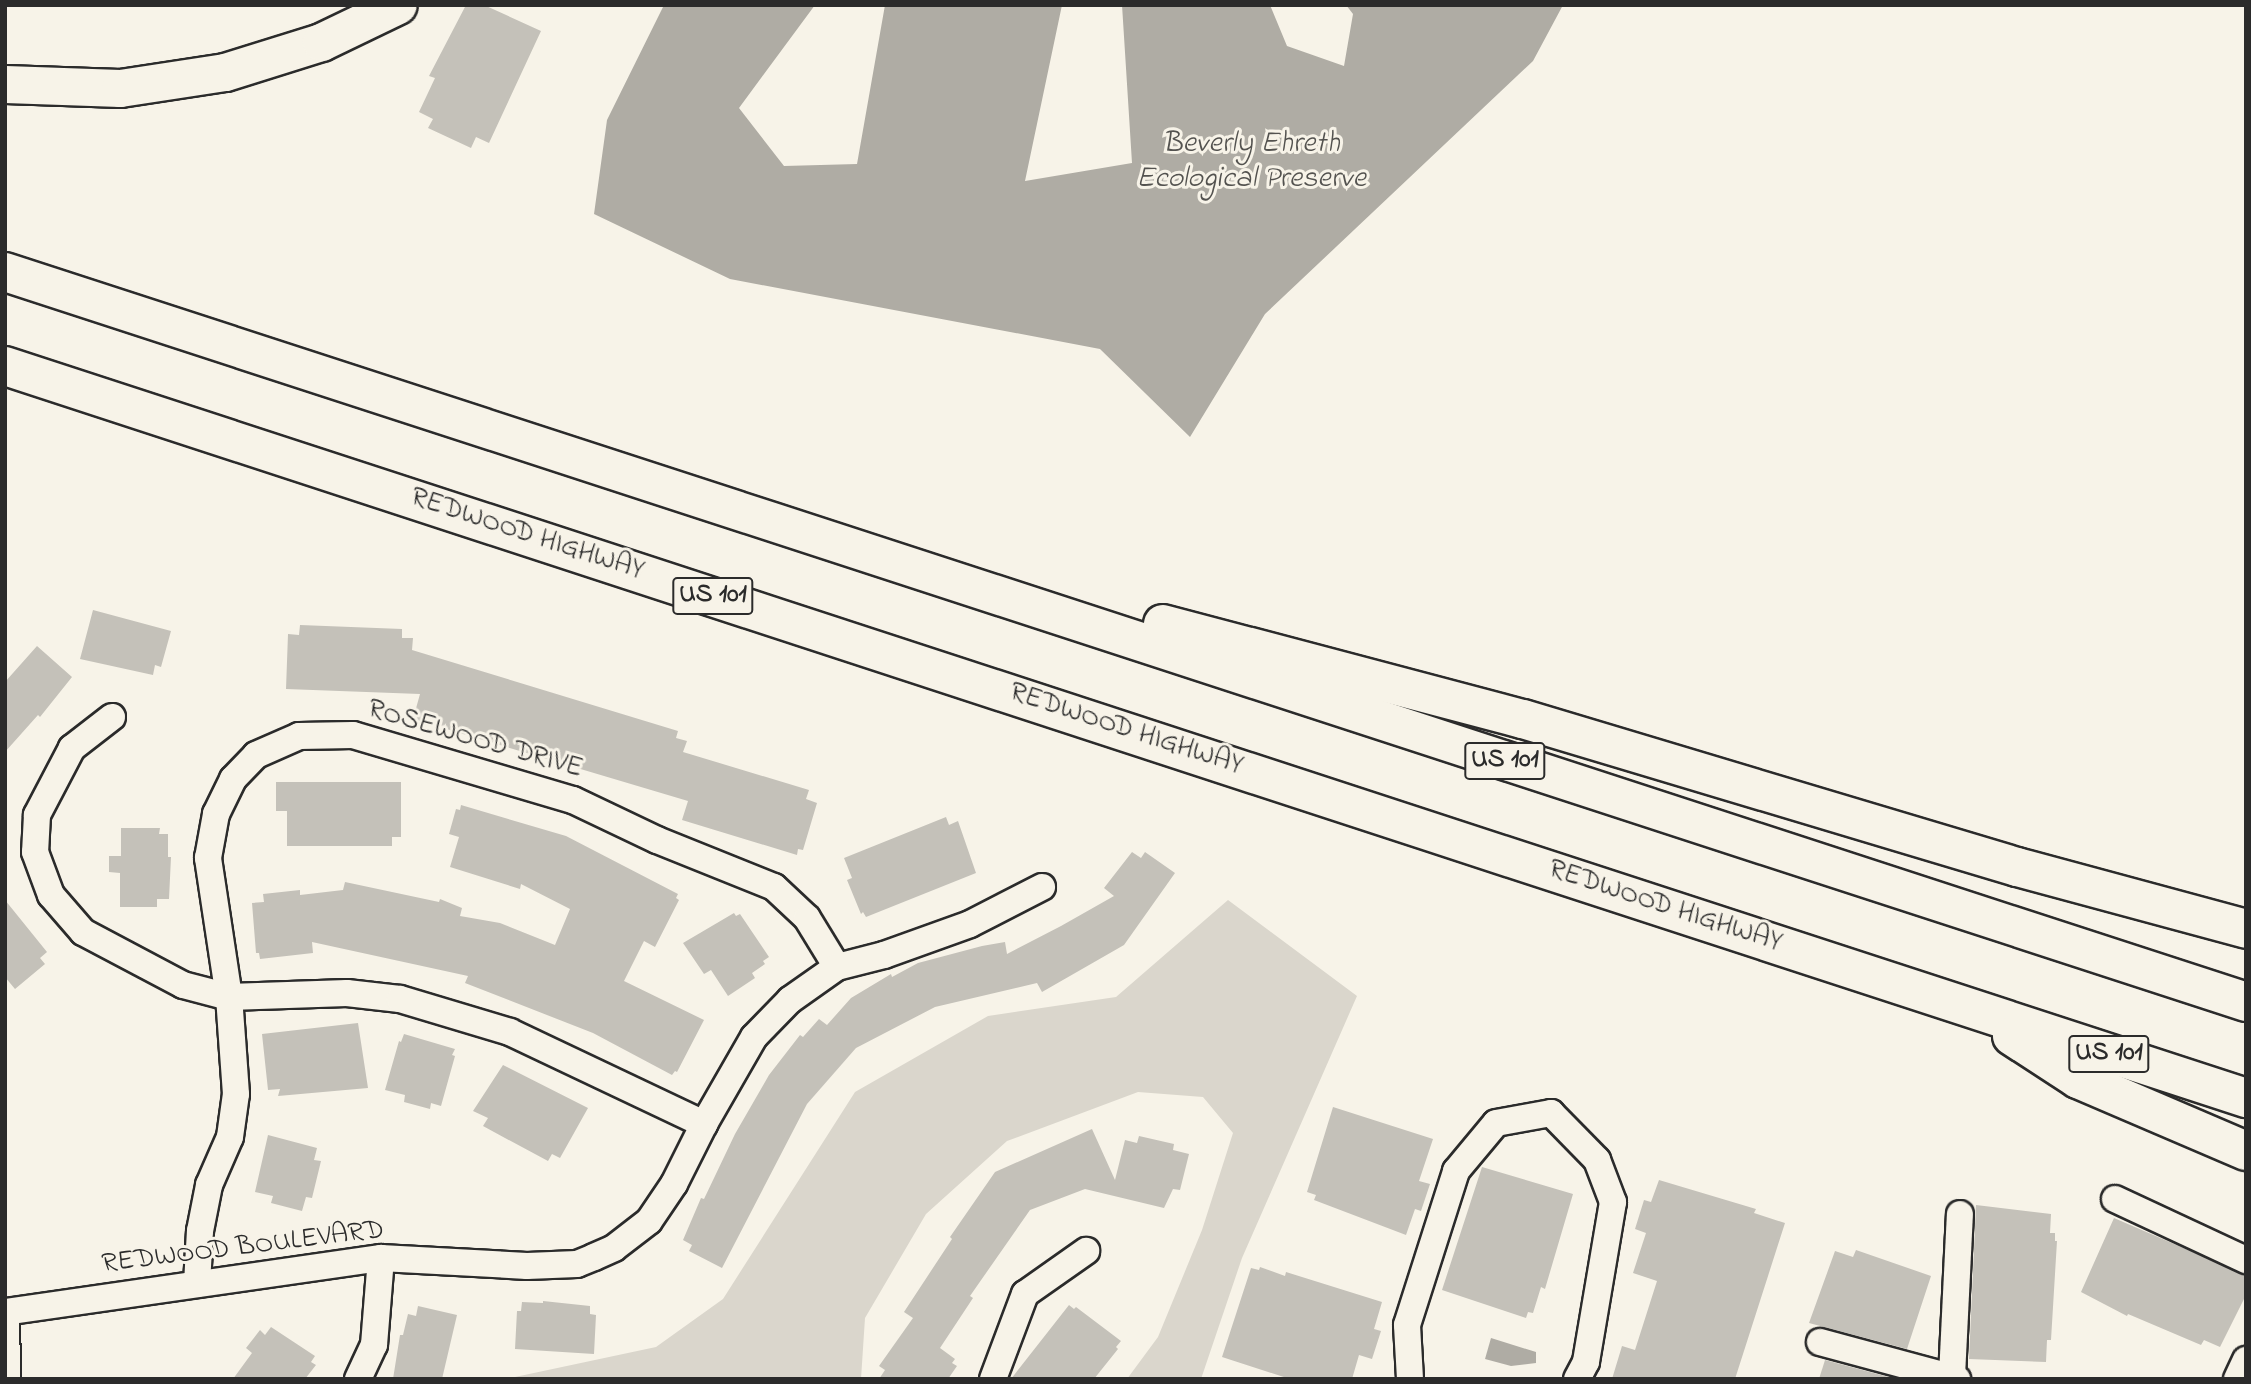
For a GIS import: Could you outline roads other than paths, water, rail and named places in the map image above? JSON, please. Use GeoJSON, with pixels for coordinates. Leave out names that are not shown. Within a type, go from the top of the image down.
{"type":"FeatureCollection","features":[{"type":"Feature","properties":{"kind":"highway","name":"US 101"},"geometry":{"type":"LineString","coordinates":[[5,272],[2246,1002]]}},
{"type":"Feature","properties":{"kind":"highway","name":"REDWOOD HIGHWAY"},"geometry":{"type":"LineString","coordinates":[[5,366],[2246,1097]]}},
{"type":"Feature","properties":{"kind":"highway"},"geometry":{"type":"LineString","coordinates":[[765,519],[1523,719],[2017,867],[2246,929]]}},
{"type":"Feature","properties":{"kind":"highway"},"geometry":{"type":"LineString","coordinates":[[1973,1010],[2078,1079],[2246,1151]]}},
{"type":"Feature","properties":{"kind":"street"},"geometry":{"type":"LineString","coordinates":[[9,83],[120,88],[225,72],[321,42],[398,5]]}},
{"type":"Feature","properties":{"kind":"street"},"geometry":{"type":"LineString","coordinates":[[112,717],[72,748],[37,815],[35,852],[51,895],[83,932],[183,985],[229,997],[347,993],[400,999],[510,1032],[704,1124]]}},
{"type":"Feature","properties":{"kind":"street","name":"ROSEWOOD DRIVE"},"geometry":{"type":"LineString","coordinates":[[197,1284],[200,1231],[209,1185],[230,1137],[236,1094],[229,997],[208,858],[216,814],[233,779],[256,755],[299,736],[353,735],[573,800],[657,840],[774,887],[807,918],[837,967]]}},
{"type":"Feature","properties":{"kind":"street","name":"REDWOOD BOULEVARD"},"geometry":{"type":"LineString","coordinates":[[6,1312],[381,1258],[527,1265],[577,1264],[614,1248],[649,1221],[674,1184],[704,1124],[754,1037],[790,1000],[837,967],[884,955],[970,924],[1042,887]]}},
{"type":"Feature","properties":{"kind":"street"},"geometry":{"type":"LineString","coordinates":[[1410,1379],[1407,1325],[1456,1171],[1496,1124],[1551,1113],[1597,1160],[1613,1202],[1586,1362],[1577,1379]]}},
{"type":"Feature","properties":{"kind":"street"},"geometry":{"type":"LineString","coordinates":[[2115,1199],[2246,1260]]}},
{"type":"Feature","properties":{"kind":"street"},"geometry":{"type":"LineString","coordinates":[[1820,1342],[1955,1378],[1960,1214]]}},
{"type":"Feature","properties":{"kind":"street"},"geometry":{"type":"LineString","coordinates":[[993,1379],[1025,1294],[1086,1251]]}},
{"type":"Feature","properties":{"kind":"street"},"geometry":{"type":"LineString","coordinates":[[358,1379],[374,1345],[381,1258]]}},
{"type":"Feature","properties":{"kind":"street"},"geometry":{"type":"LineString","coordinates":[[6,1312],[7,1379]]}},
{"type":"Feature","properties":{"kind":"street"},"geometry":{"type":"LineString","coordinates":[[2237,1379],[2246,1360]]}},
{"type":"Feature","properties":{"kind":"water","name":"Beverly Ehreth Ecological Preserve"},"geometry":{"type":"Polygon","coordinates":[[[664,5],[815,5],[739,108],[784,166],[857,164],[885,5],[1062,5],[1025,181],[1132,163],[1122,5],[1270,5],[1287,46],[1344,66],[1353,14],[1346,5],[1563,5],[1533,61],[1265,314],[1190,437],[1100,349],[730,279],[594,214],[607,120],[664,5]]]}},
{"type":"Feature","properties":{"kind":"water"},"geometry":{"type":"Polygon","coordinates":[[[1491,1338],[1536,1352],[1536,1363],[1511,1366],[1485,1359],[1491,1338]]]}}]}
